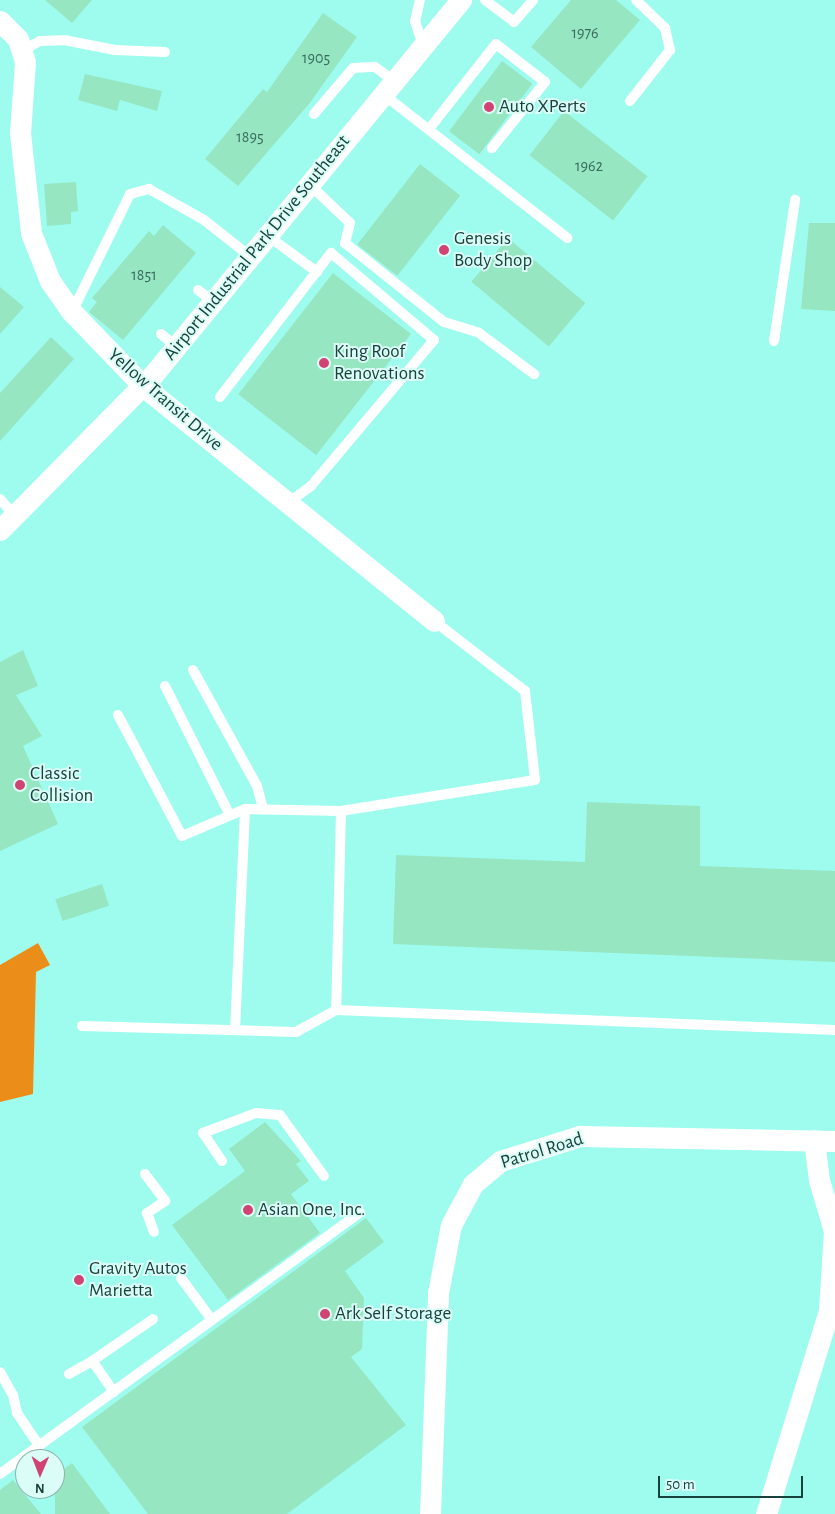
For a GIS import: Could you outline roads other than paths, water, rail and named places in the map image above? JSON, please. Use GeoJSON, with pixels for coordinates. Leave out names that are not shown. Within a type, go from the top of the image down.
{"type":"FeatureCollection","features":[{"type":"Feature","properties":{"kind":"street","name":"Airport Industrial Park Drive Southeast"},"geometry":{"type":"LineString","coordinates":[[8,523],[143,386],[169,340],[206,296],[251,256],[461,0]]}},
{"type":"Feature","properties":{"kind":"street"},"geometry":{"type":"LineString","coordinates":[[0,21],[23,50]]}},
{"type":"Feature","properties":{"kind":"street","name":"Yellow Transit Drive"},"geometry":{"type":"LineString","coordinates":[[23,50],[20,133],[31,233],[50,281],[72,312],[143,386],[434,621]]}},
{"type":"Feature","properties":{"kind":"street","name":"Patrol Road"},"geometry":{"type":"LineString","coordinates":[[430,1514],[438,1293],[451,1225],[473,1184],[500,1160],[580,1136],[835,1140]]}},
{"type":"Feature","properties":{"kind":"street"},"geometry":{"type":"LineString","coordinates":[[766,1514],[829,1310],[834,1231],[819,1180],[814,1140]]}},
{"type":"Feature","properties":{"kind":"lane"},"geometry":{"type":"LineString","coordinates":[[420,0],[415,21],[424,46]]}},
{"type":"Feature","properties":{"kind":"lane"},"geometry":{"type":"LineString","coordinates":[[486,0],[514,22],[533,0]]}},
{"type":"Feature","properties":{"kind":"lane"},"geometry":{"type":"LineString","coordinates":[[630,101],[670,50],[665,28],[636,0]]}},
{"type":"Feature","properties":{"kind":"lane"},"geometry":{"type":"LineString","coordinates":[[23,50],[40,41],[64,40],[115,50],[165,52]]}},
{"type":"Feature","properties":{"kind":"lane"},"geometry":{"type":"LineString","coordinates":[[429,129],[496,44],[545,82],[492,148]]}},
{"type":"Feature","properties":{"kind":"lane"},"geometry":{"type":"LineString","coordinates":[[314,114],[352,68],[375,67],[389,87],[429,129],[567,238]]}},
{"type":"Feature","properties":{"kind":"lane"},"geometry":{"type":"LineString","coordinates":[[310,184],[350,222],[345,243],[444,322],[479,333],[534,374]]}},
{"type":"Feature","properties":{"kind":"lane"},"geometry":{"type":"LineString","coordinates":[[72,312],[130,194],[149,189],[204,220],[251,256]]}},
{"type":"Feature","properties":{"kind":"lane"},"geometry":{"type":"LineString","coordinates":[[774,341],[795,200]]}},
{"type":"Feature","properties":{"kind":"lane"},"geometry":{"type":"LineString","coordinates":[[268,236],[317,272]]}},
{"type":"Feature","properties":{"kind":"lane"},"geometry":{"type":"LineString","coordinates":[[220,397],[331,253],[434,340],[311,486],[288,503]]}},
{"type":"Feature","properties":{"kind":"lane"},"geometry":{"type":"LineString","coordinates":[[0,499],[8,523]]}},
{"type":"Feature","properties":{"kind":"lane"},"geometry":{"type":"LineString","coordinates":[[118,715],[182,836],[245,809],[341,811],[535,780],[525,691],[434,621]]}},
{"type":"Feature","properties":{"kind":"lane"},"geometry":{"type":"LineString","coordinates":[[193,670],[257,786],[263,809]]}},
{"type":"Feature","properties":{"kind":"lane"},"geometry":{"type":"LineString","coordinates":[[165,686],[230,815]]}},
{"type":"Feature","properties":{"kind":"lane"},"geometry":{"type":"LineString","coordinates":[[235,1030],[245,809]]}},
{"type":"Feature","properties":{"kind":"lane"},"geometry":{"type":"LineString","coordinates":[[336,1010],[341,811]]}},
{"type":"Feature","properties":{"kind":"lane"},"geometry":{"type":"LineString","coordinates":[[82,1026],[296,1032],[336,1010],[835,1030]]}},
{"type":"Feature","properties":{"kind":"lane"},"geometry":{"type":"LineString","coordinates":[[222,1161],[202,1133],[256,1113],[280,1114],[324,1176]]}},
{"type":"Feature","properties":{"kind":"lane"},"geometry":{"type":"LineString","coordinates":[[146,1174],[165,1201],[148,1213],[154,1232]]}},
{"type":"Feature","properties":{"kind":"lane"},"geometry":{"type":"LineString","coordinates":[[0,1474],[360,1212]]}},
{"type":"Feature","properties":{"kind":"lane"},"geometry":{"type":"LineString","coordinates":[[181,1278],[212,1320]]}},
{"type":"Feature","properties":{"kind":"lane"},"geometry":{"type":"LineString","coordinates":[[69,1374],[92,1361],[153,1319]]}},
{"type":"Feature","properties":{"kind":"lane"},"geometry":{"type":"LineString","coordinates":[[92,1361],[114,1392]]}},
{"type":"Feature","properties":{"kind":"lane"},"geometry":{"type":"LineString","coordinates":[[0,1372],[13,1395],[17,1413],[39,1446]]}},
{"type":"Feature","properties":{"kind":"place","name":"Auto XPerts"},"geometry":{"type":"Point","coordinates":[489,107]}},
{"type":"Feature","properties":{"kind":"place","name":"Genesis Body Shop"},"geometry":{"type":"Point","coordinates":[444,250]}},
{"type":"Feature","properties":{"kind":"place","name":"King Roof Renovations"},"geometry":{"type":"Point","coordinates":[324,363]}},
{"type":"Feature","properties":{"kind":"place","name":"Classic Collision"},"geometry":{"type":"Point","coordinates":[20,785]}},
{"type":"Feature","properties":{"kind":"place","name":"Asian One, Inc."},"geometry":{"type":"Point","coordinates":[248,1210]}},
{"type":"Feature","properties":{"kind":"place","name":"Gravity Autos Marietta"},"geometry":{"type":"Point","coordinates":[79,1280]}},
{"type":"Feature","properties":{"kind":"place","name":"Ark Self Storage"},"geometry":{"type":"Point","coordinates":[325,1314]}}]}
